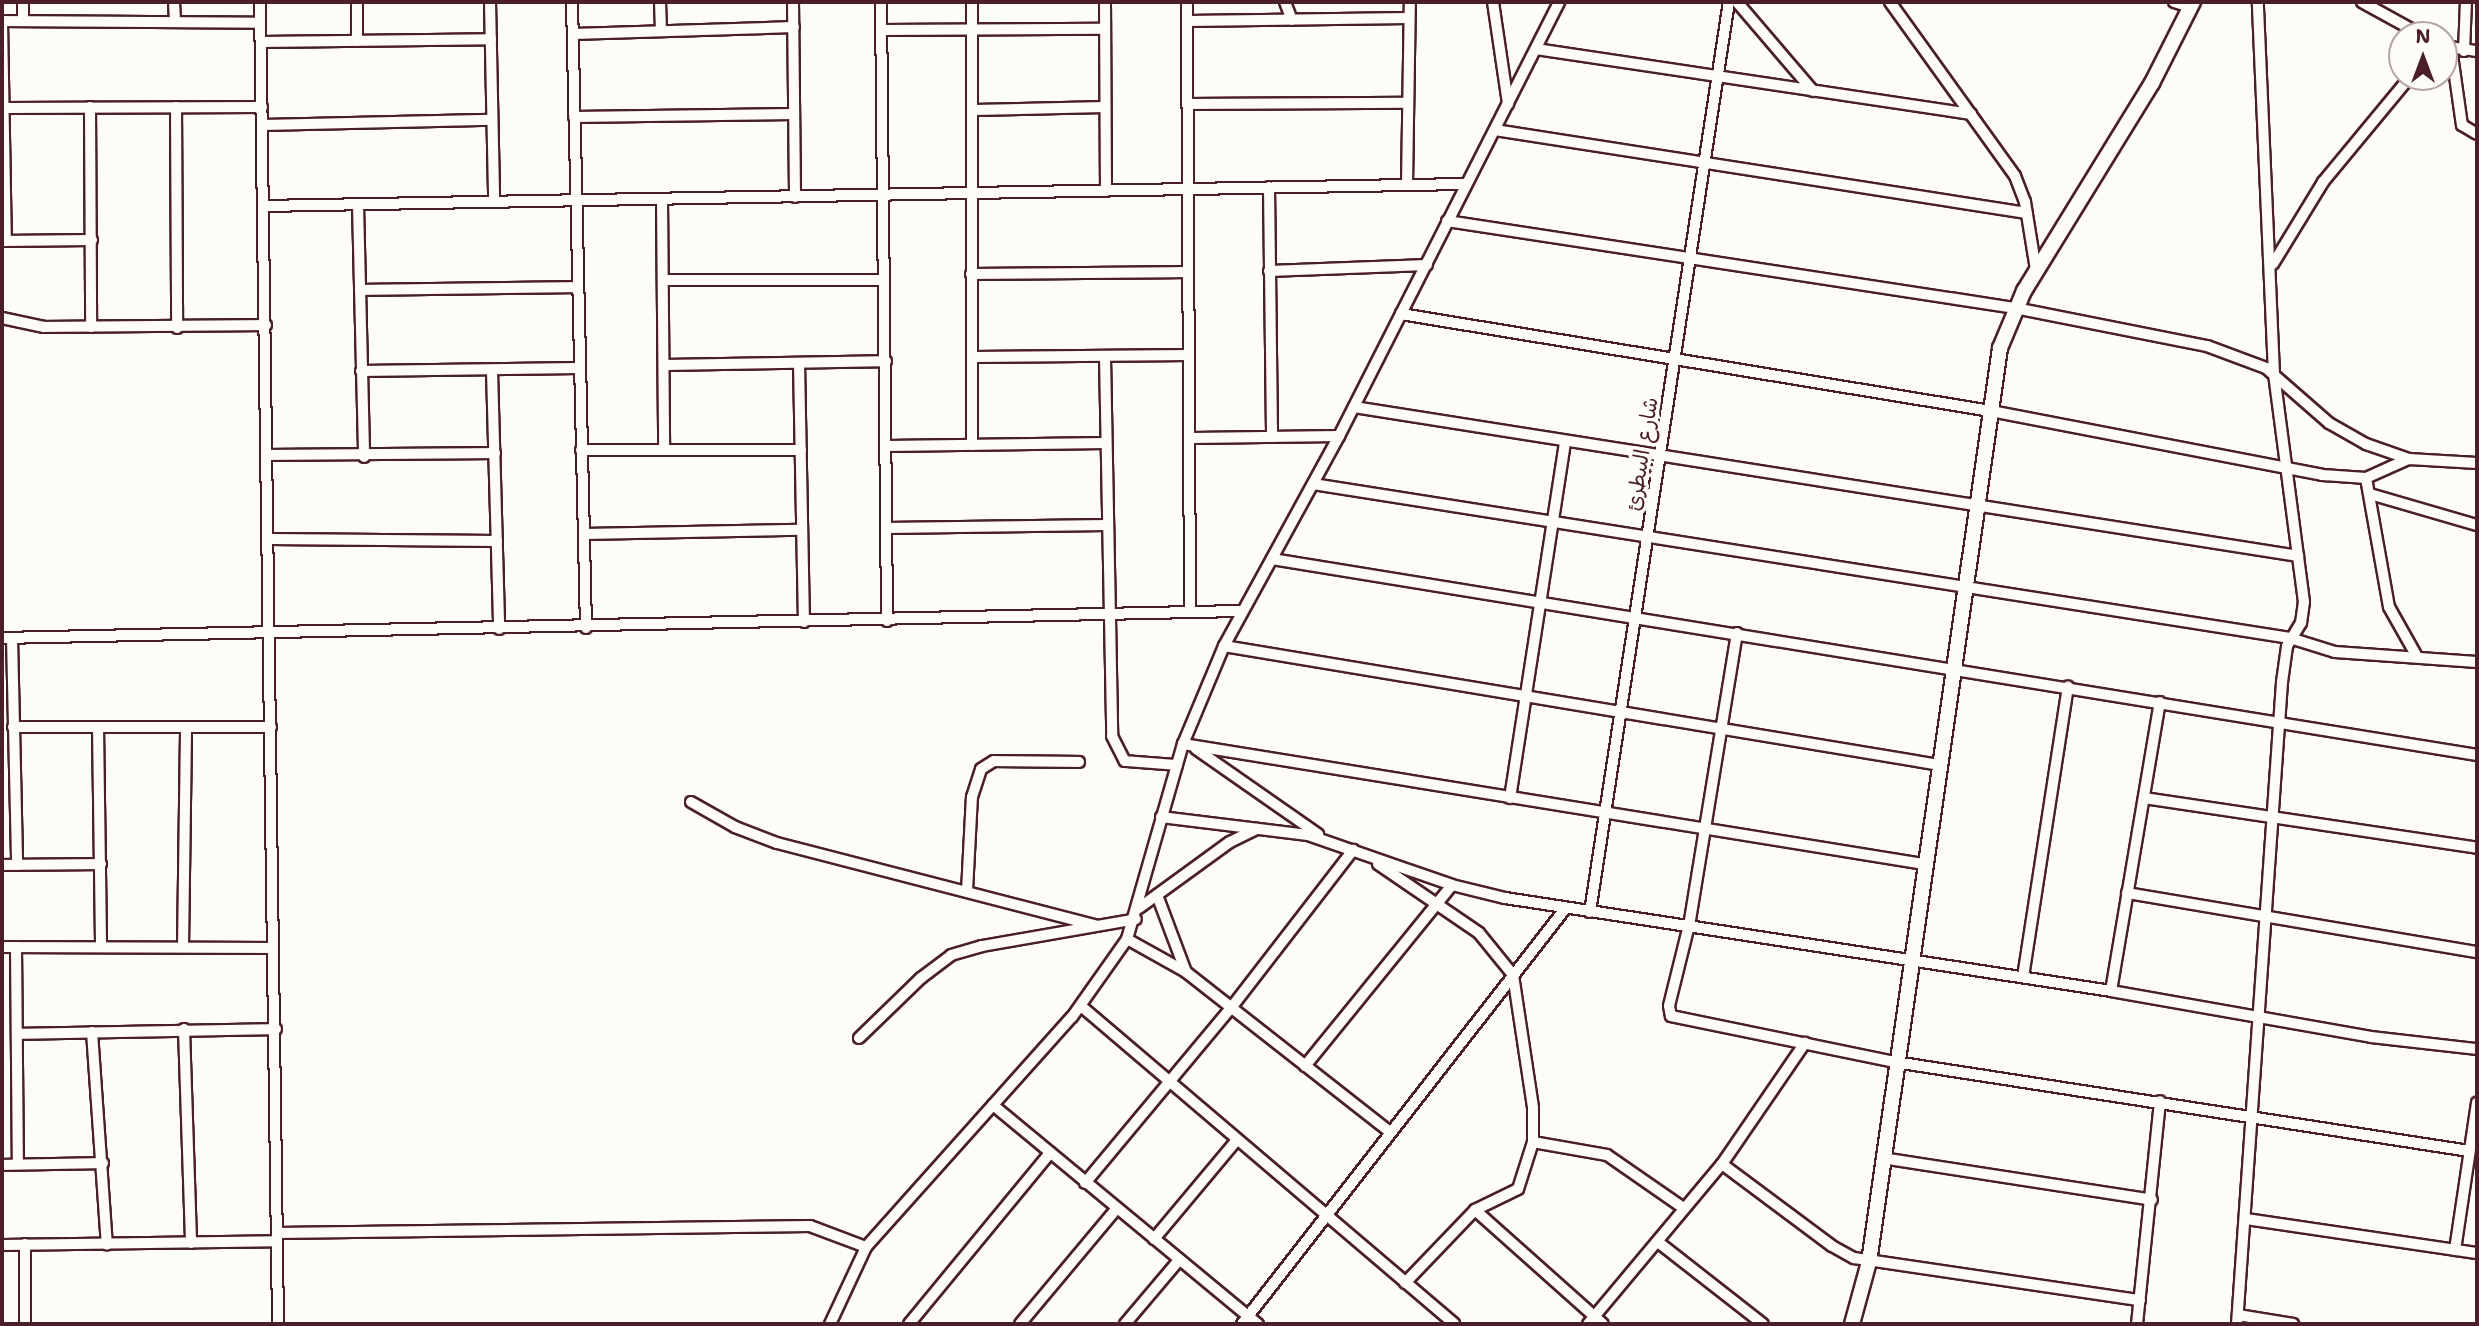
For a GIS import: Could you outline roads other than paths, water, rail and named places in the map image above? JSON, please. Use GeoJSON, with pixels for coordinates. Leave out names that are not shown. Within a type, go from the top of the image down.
{"type":"FeatureCollection","features":[{"type":"Feature","properties":{"kind":"main road"},"geometry":{"type":"LineString","coordinates":[[1852,1324],[1869,1262],[1909,961],[1978,505],[1997,358],[2015,308],[2036,270],[2069,222],[2191,5]]}},
{"type":"Feature","properties":{"kind":"street"},"geometry":{"type":"LineString","coordinates":[[23,2],[23,21]]}},
{"type":"Feature","properties":{"kind":"street"},"geometry":{"type":"LineString","coordinates":[[174,2],[175,20]]}},
{"type":"Feature","properties":{"kind":"street"},"geometry":{"type":"LineString","coordinates":[[260,2],[269,455],[278,1324]]}},
{"type":"Feature","properties":{"kind":"street"},"geometry":{"type":"LineString","coordinates":[[356,2],[357,41]]}},
{"type":"Feature","properties":{"kind":"street"},"geometry":{"type":"LineString","coordinates":[[490,2],[494,200]]}},
{"type":"Feature","properties":{"kind":"street"},"geometry":{"type":"LineString","coordinates":[[572,2],[586,628]]}},
{"type":"Feature","properties":{"kind":"street"},"geometry":{"type":"LineString","coordinates":[[660,2],[661,31]]}},
{"type":"Feature","properties":{"kind":"street"},"geometry":{"type":"LineString","coordinates":[[793,2],[795,197]]}},
{"type":"Feature","properties":{"kind":"street"},"geometry":{"type":"LineString","coordinates":[[881,2],[887,621]]}},
{"type":"Feature","properties":{"kind":"street"},"geometry":{"type":"LineString","coordinates":[[972,2],[972,445]]}},
{"type":"Feature","properties":{"kind":"street"},"geometry":{"type":"LineString","coordinates":[[1105,2],[1106,191]]}},
{"type":"Feature","properties":{"kind":"street"},"geometry":{"type":"LineString","coordinates":[[1187,2],[1190,104],[1187,189],[1192,438],[1190,612]]}},
{"type":"Feature","properties":{"kind":"street"},"geometry":{"type":"LineString","coordinates":[[1285,2],[1292,20]]}},
{"type":"Feature","properties":{"kind":"street"},"geometry":{"type":"LineString","coordinates":[[1407,185],[1410,2]]}},
{"type":"Feature","properties":{"kind":"street"},"geometry":{"type":"LineString","coordinates":[[1493,2],[1508,104]]}},
{"type":"Feature","properties":{"kind":"street"},"geometry":{"type":"LineString","coordinates":[[830,1324],[866,1247],[1081,1006],[1127,940],[1138,913],[1161,817],[1177,765],[1188,746],[1224,646],[1339,436],[1559,2]]}},
{"type":"Feature","properties":{"kind":"street","name":"شارع البيطرئ"},"geometry":{"type":"LineString","coordinates":[[1590,912],[1603,812],[1649,537],[1729,2]]}},
{"type":"Feature","properties":{"kind":"street"},"geometry":{"type":"LineString","coordinates":[[1737,2],[1812,91]]}},
{"type":"Feature","properties":{"kind":"street"},"geometry":{"type":"LineString","coordinates":[[1890,2],[2015,176],[2027,213],[2036,270]]}},
{"type":"Feature","properties":{"kind":"street"},"geometry":{"type":"LineString","coordinates":[[2174,2],[2191,5]]}},
{"type":"Feature","properties":{"kind":"street"},"geometry":{"type":"LineString","coordinates":[[2258,2],[2273,264],[2274,374],[2304,612],[2290,638],[2272,817],[2238,1320],[2293,1324]]}},
{"type":"Feature","properties":{"kind":"street"},"geometry":{"type":"LineString","coordinates":[[2362,2],[2397,21]]}},
{"type":"Feature","properties":{"kind":"street"},"geometry":{"type":"LineString","coordinates":[[2464,51],[2466,2]]}},
{"type":"Feature","properties":{"kind":"street"},"geometry":{"type":"LineString","coordinates":[[1188,21],[1409,18]]}},
{"type":"Feature","properties":{"kind":"street"},"geometry":{"type":"LineString","coordinates":[[92,240],[4,241],[5,108],[2,21],[175,20],[260,23]]}},
{"type":"Feature","properties":{"kind":"street"},"geometry":{"type":"LineString","coordinates":[[573,34],[794,27]]}},
{"type":"Feature","properties":{"kind":"street"},"geometry":{"type":"LineString","coordinates":[[882,30],[1105,29]]}},
{"type":"Feature","properties":{"kind":"street"},"geometry":{"type":"LineString","coordinates":[[261,42],[491,39]]}},
{"type":"Feature","properties":{"kind":"street"},"geometry":{"type":"LineString","coordinates":[[1536,49],[1971,114]]}},
{"type":"Feature","properties":{"kind":"street"},"geometry":{"type":"LineString","coordinates":[[2458,50],[2477,51]]}},
{"type":"Feature","properties":{"kind":"street"},"geometry":{"type":"LineString","coordinates":[[2273,264],[2323,182],[2398,91]]}},
{"type":"Feature","properties":{"kind":"street"},"geometry":{"type":"LineString","coordinates":[[2456,91],[2462,125],[2477,134]]}},
{"type":"Feature","properties":{"kind":"street"},"geometry":{"type":"LineString","coordinates":[[1190,104],[1408,103]]}},
{"type":"Feature","properties":{"kind":"street"},"geometry":{"type":"LineString","coordinates":[[90,107],[91,327]]}},
{"type":"Feature","properties":{"kind":"street"},"geometry":{"type":"LineString","coordinates":[[176,107],[177,328]]}},
{"type":"Feature","properties":{"kind":"street"},"geometry":{"type":"LineString","coordinates":[[5,108],[262,107]]}},
{"type":"Feature","properties":{"kind":"street"},"geometry":{"type":"LineString","coordinates":[[974,110],[1105,107]]}},
{"type":"Feature","properties":{"kind":"street"},"geometry":{"type":"LineString","coordinates":[[574,117],[794,114]]}},
{"type":"Feature","properties":{"kind":"street"},"geometry":{"type":"LineString","coordinates":[[263,125],[492,120]]}},
{"type":"Feature","properties":{"kind":"street"},"geometry":{"type":"LineString","coordinates":[[1494,130],[2027,213]]}},
{"type":"Feature","properties":{"kind":"street"},"geometry":{"type":"LineString","coordinates":[[263,206],[1466,184]]}},
{"type":"Feature","properties":{"kind":"street"},"geometry":{"type":"LineString","coordinates":[[1269,187],[1272,437]]}},
{"type":"Feature","properties":{"kind":"street"},"geometry":{"type":"LineString","coordinates":[[662,200],[664,450]]}},
{"type":"Feature","properties":{"kind":"street"},"geometry":{"type":"LineString","coordinates":[[358,205],[364,457]]}},
{"type":"Feature","properties":{"kind":"street"},"geometry":{"type":"LineString","coordinates":[[1447,221],[2015,308],[2207,346],[2274,374],[2295,396],[2344,433],[2409,458],[2477,463]]}},
{"type":"Feature","properties":{"kind":"street"},"geometry":{"type":"LineString","coordinates":[[1269,271],[1427,265]]}},
{"type":"Feature","properties":{"kind":"street"},"geometry":{"type":"LineString","coordinates":[[971,274],[1188,272]]}},
{"type":"Feature","properties":{"kind":"street"},"geometry":{"type":"LineString","coordinates":[[664,280],[884,280]]}},
{"type":"Feature","properties":{"kind":"street"},"geometry":{"type":"LineString","coordinates":[[360,290],[577,287]]}},
{"type":"Feature","properties":{"kind":"street"},"geometry":{"type":"LineString","coordinates":[[1401,314],[1990,411],[2285,469],[2366,478],[2409,458]]}},
{"type":"Feature","properties":{"kind":"street"},"geometry":{"type":"LineString","coordinates":[[2,318],[44,327],[177,328],[266,325]]}},
{"type":"Feature","properties":{"kind":"street"},"geometry":{"type":"LineString","coordinates":[[974,357],[1189,355]]}},
{"type":"Feature","properties":{"kind":"street"},"geometry":{"type":"LineString","coordinates":[[1105,357],[1108,615],[1112,724],[1117,753],[1129,762],[1177,765]]}},
{"type":"Feature","properties":{"kind":"street"},"geometry":{"type":"LineString","coordinates":[[664,365],[886,361]]}},
{"type":"Feature","properties":{"kind":"street"},"geometry":{"type":"LineString","coordinates":[[799,363],[804,622]]}},
{"type":"Feature","properties":{"kind":"street"},"geometry":{"type":"LineString","coordinates":[[361,370],[492,371],[579,368]]}},
{"type":"Feature","properties":{"kind":"street"},"geometry":{"type":"LineString","coordinates":[[492,371],[499,629]]}},
{"type":"Feature","properties":{"kind":"street"},"geometry":{"type":"LineString","coordinates":[[1354,407],[1565,441],[1662,453],[2298,556]]}},
{"type":"Feature","properties":{"kind":"street"},"geometry":{"type":"LineString","coordinates":[[1192,438],[1339,436]]}},
{"type":"Feature","properties":{"kind":"street"},"geometry":{"type":"LineString","coordinates":[[1510,797],[1565,441]]}},
{"type":"Feature","properties":{"kind":"street"},"geometry":{"type":"LineString","coordinates":[[887,446],[1106,443]]}},
{"type":"Feature","properties":{"kind":"street"},"geometry":{"type":"LineString","coordinates":[[581,450],[801,450]]}},
{"type":"Feature","properties":{"kind":"street"},"geometry":{"type":"LineString","coordinates":[[269,455],[364,457],[495,453]]}},
{"type":"Feature","properties":{"kind":"street"},"geometry":{"type":"LineString","coordinates":[[2366,478],[2389,607],[2416,655]]}},
{"type":"Feature","properties":{"kind":"street"},"geometry":{"type":"LineString","coordinates":[[1313,484],[2290,638],[2335,652],[2416,655],[2477,662]]}},
{"type":"Feature","properties":{"kind":"street"},"geometry":{"type":"LineString","coordinates":[[2370,494],[2477,524]]}},
{"type":"Feature","properties":{"kind":"street"},"geometry":{"type":"LineString","coordinates":[[886,528],[1107,524]]}},
{"type":"Feature","properties":{"kind":"street"},"geometry":{"type":"LineString","coordinates":[[583,534],[801,530]]}},
{"type":"Feature","properties":{"kind":"street"},"geometry":{"type":"LineString","coordinates":[[270,539],[497,541]]}},
{"type":"Feature","properties":{"kind":"street"},"geometry":{"type":"LineString","coordinates":[[1272,559],[1539,604],[2068,685],[2477,755]]}},
{"type":"Feature","properties":{"kind":"street"},"geometry":{"type":"LineString","coordinates":[[17,865],[7,638],[269,629],[586,628],[1241,611]]}},
{"type":"Feature","properties":{"kind":"street"},"geometry":{"type":"LineString","coordinates":[[1737,633],[1689,925],[1670,1015],[1895,1062],[2252,1115],[2469,1151]]}},
{"type":"Feature","properties":{"kind":"street"},"geometry":{"type":"LineString","coordinates":[[1224,646],[1940,765]]}},
{"type":"Feature","properties":{"kind":"street"},"geometry":{"type":"LineString","coordinates":[[2023,977],[2068,685]]}},
{"type":"Feature","properties":{"kind":"street"},"geometry":{"type":"LineString","coordinates":[[2111,991],[2160,702]]}},
{"type":"Feature","properties":{"kind":"street"},"geometry":{"type":"LineString","coordinates":[[13,727],[271,727]]}},
{"type":"Feature","properties":{"kind":"street"},"geometry":{"type":"LineString","coordinates":[[98,727],[102,947]]}},
{"type":"Feature","properties":{"kind":"street"},"geometry":{"type":"LineString","coordinates":[[183,947],[186,729]]}},
{"type":"Feature","properties":{"kind":"street"},"geometry":{"type":"LineString","coordinates":[[1188,746],[1924,864]]}},
{"type":"Feature","properties":{"kind":"street"},"geometry":{"type":"LineString","coordinates":[[1188,746],[1328,841]]}},
{"type":"Feature","properties":{"kind":"street"},"geometry":{"type":"LineString","coordinates":[[967,891],[972,797],[981,769],[995,761],[1079,762]]}},
{"type":"Feature","properties":{"kind":"street"},"geometry":{"type":"LineString","coordinates":[[2144,798],[2477,848]]}},
{"type":"Feature","properties":{"kind":"street"},"geometry":{"type":"LineString","coordinates":[[691,802],[727,823],[777,843],[1095,925]]}},
{"type":"Feature","properties":{"kind":"street"},"geometry":{"type":"LineString","coordinates":[[1161,817],[1259,828],[1328,841],[1452,885],[1565,909],[1689,925],[2023,977],[2257,1015],[2371,1037],[2477,1049]]}},
{"type":"Feature","properties":{"kind":"street"},"geometry":{"type":"LineString","coordinates":[[859,1038],[921,978],[951,955],[1095,925],[1138,913],[1157,895],[1230,842],[1259,828]]}},
{"type":"Feature","properties":{"kind":"street"},"geometry":{"type":"LineString","coordinates":[[1085,1183],[1231,1008],[1353,850]]}},
{"type":"Feature","properties":{"kind":"street"},"geometry":{"type":"LineString","coordinates":[[1367,856],[1438,908],[1485,938],[1513,975],[1533,1108],[1533,1142],[1518,1189],[1475,1210],[1405,1283]]}},
{"type":"Feature","properties":{"kind":"street"},"geometry":{"type":"LineString","coordinates":[[2,865],[101,864]]}},
{"type":"Feature","properties":{"kind":"street"},"geometry":{"type":"LineString","coordinates":[[1305,1066],[1438,908],[1452,885]]}},
{"type":"Feature","properties":{"kind":"street"},"geometry":{"type":"LineString","coordinates":[[2127,893],[2477,952]]}},
{"type":"Feature","properties":{"kind":"street"},"geometry":{"type":"LineString","coordinates":[[1157,895],[1186,972]]}},
{"type":"Feature","properties":{"kind":"street"},"geometry":{"type":"LineString","coordinates":[[993,1105],[1250,1322],[1323,1216],[1565,909]]}},
{"type":"Feature","properties":{"kind":"street"},"geometry":{"type":"LineString","coordinates":[[1127,940],[1186,972],[1390,1132]]}},
{"type":"Feature","properties":{"kind":"street"},"geometry":{"type":"LineString","coordinates":[[2,947],[274,948]]}},
{"type":"Feature","properties":{"kind":"street"},"geometry":{"type":"LineString","coordinates":[[16,947],[18,1164]]}},
{"type":"Feature","properties":{"kind":"street"},"geometry":{"type":"LineString","coordinates":[[1081,1006],[1235,1142],[1454,1324]]}},
{"type":"Feature","properties":{"kind":"street"},"geometry":{"type":"LineString","coordinates":[[184,1029],[191,1243]]}},
{"type":"Feature","properties":{"kind":"street"},"geometry":{"type":"LineString","coordinates":[[17,1034],[276,1029]]}},
{"type":"Feature","properties":{"kind":"street"},"geometry":{"type":"LineString","coordinates":[[92,1032],[107,1244]]}},
{"type":"Feature","properties":{"kind":"street"},"geometry":{"type":"LineString","coordinates":[[1475,1210],[1595,1322],[1682,1207],[1722,1164],[1805,1043]]}},
{"type":"Feature","properties":{"kind":"street"},"geometry":{"type":"LineString","coordinates":[[2137,1324],[2152,1200],[2160,1101]]}},
{"type":"Feature","properties":{"kind":"street"},"geometry":{"type":"LineString","coordinates":[[2455,1250],[2477,1103]]}},
{"type":"Feature","properties":{"kind":"street"},"geometry":{"type":"LineString","coordinates":[[1154,1239],[1235,1142]]}},
{"type":"Feature","properties":{"kind":"street"},"geometry":{"type":"LineString","coordinates":[[1533,1142],[1607,1155],[1682,1207]]}},
{"type":"Feature","properties":{"kind":"street"},"geometry":{"type":"LineString","coordinates":[[909,1324],[1050,1153]]}},
{"type":"Feature","properties":{"kind":"street"},"geometry":{"type":"LineString","coordinates":[[1882,1158],[2152,1200]]}},
{"type":"Feature","properties":{"kind":"street"},"geometry":{"type":"LineString","coordinates":[[2,1165],[103,1163]]}},
{"type":"Feature","properties":{"kind":"street"},"geometry":{"type":"LineString","coordinates":[[1722,1164],[1832,1246],[1869,1262],[2140,1300]]}},
{"type":"Feature","properties":{"kind":"street"},"geometry":{"type":"LineString","coordinates":[[1020,1324],[1116,1209]]}},
{"type":"Feature","properties":{"kind":"street"},"geometry":{"type":"LineString","coordinates":[[2246,1219],[2477,1253]]}},
{"type":"Feature","properties":{"kind":"street"},"geometry":{"type":"LineString","coordinates":[[2,1245],[191,1243],[277,1237],[810,1226],[866,1247]]}},
{"type":"Feature","properties":{"kind":"street"},"geometry":{"type":"LineString","coordinates":[[1658,1241],[1763,1324]]}},
{"type":"Feature","properties":{"kind":"street"},"geometry":{"type":"LineString","coordinates":[[24,1324],[26,1244]]}},
{"type":"Feature","properties":{"kind":"street"},"geometry":{"type":"LineString","coordinates":[[1125,1324],[1179,1260]]}}]}
